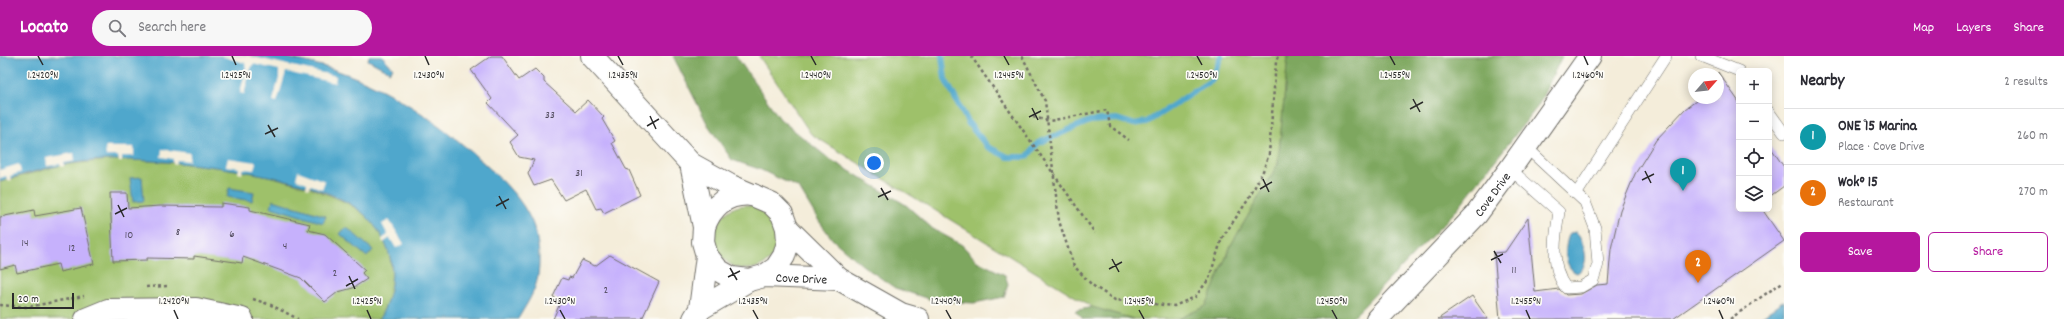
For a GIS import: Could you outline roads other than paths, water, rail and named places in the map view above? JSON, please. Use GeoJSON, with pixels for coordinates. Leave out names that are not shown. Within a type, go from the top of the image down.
{"type":"FeatureCollection","features":[{"type":"Feature","properties":{"kind":"street","name":"Cove Drive"},"geometry":{"type":"LineString","coordinates":[[592,56],[691,164],[728,185],[758,196],[771,203],[782,214],[787,228],[788,242],[784,256],[776,268],[757,278]]}},
{"type":"Feature","properties":{"kind":"street","name":"Cove Drive"},"geometry":{"type":"LineString","coordinates":[[1377,319],[1476,215],[1510,170],[1590,56]]}},
{"type":"Feature","properties":{"kind":"street","name":"Cove Drive"},"geometry":{"type":"LineString","coordinates":[[691,164],[704,227],[703,242],[707,256],[718,270],[732,278],[839,280]]}},
{"type":"Feature","properties":{"kind":"street","name":"Cove Drive"},"geometry":{"type":"LineString","coordinates":[[704,227],[709,214],[718,204],[730,196],[744,194],[758,196]]}},
{"type":"Feature","properties":{"kind":"street","name":"Cove Drive"},"geometry":{"type":"LineString","coordinates":[[787,228],[839,280],[901,314],[918,319]]}},
{"type":"Feature","properties":{"kind":"street"},"geometry":{"type":"LineString","coordinates":[[697,314],[707,256]]}},
{"type":"Feature","properties":{"kind":"street"},"geometry":{"type":"LineString","coordinates":[[697,314],[757,278]]}},
{"type":"Feature","properties":{"kind":"street"},"geometry":{"type":"LineString","coordinates":[[86,319],[108,310],[196,309],[242,319]]}},
{"type":"Feature","properties":{"kind":"lane"},"geometry":{"type":"LineString","coordinates":[[1577,193],[1666,56]]}},
{"type":"Feature","properties":{"kind":"lane"},"geometry":{"type":"LineString","coordinates":[[1701,56],[1736,70]]}},
{"type":"Feature","properties":{"kind":"lane"},"geometry":{"type":"LineString","coordinates":[[1772,116],[1784,133]]}},
{"type":"Feature","properties":{"kind":"lane"},"geometry":{"type":"LineString","coordinates":[[1510,170],[1559,212],[1554,242],[1560,280],[1566,288],[1581,287],[1593,280],[1598,264],[1594,228],[1585,202],[1526,147]]}},
{"type":"Feature","properties":{"kind":"water"},"geometry":{"type":"Polygon","coordinates":[[[0,56],[279,56],[332,69],[368,83],[387,92],[439,126],[487,166],[507,185],[518,199],[532,222],[537,238],[539,265],[537,282],[532,294],[518,319],[379,319],[386,306],[390,291],[392,268],[385,243],[379,231],[371,221],[346,202],[318,190],[285,180],[249,172],[177,163],[104,160],[58,166],[0,182],[0,56]]]}},
{"type":"Feature","properties":{"kind":"water"},"geometry":{"type":"Polygon","coordinates":[[[369,56],[382,56],[393,68],[390,72],[368,60],[369,56]]]}},
{"type":"Feature","properties":{"kind":"water"},"geometry":{"type":"Polygon","coordinates":[[[142,177],[144,201],[133,202],[130,178],[142,177]]]}},
{"type":"Feature","properties":{"kind":"water"},"geometry":{"type":"Polygon","coordinates":[[[229,188],[254,192],[252,201],[227,197],[229,188]]]}},
{"type":"Feature","properties":{"kind":"water"},"geometry":{"type":"Polygon","coordinates":[[[273,200],[326,216],[323,223],[271,207],[273,200]]]}},
{"type":"Feature","properties":{"kind":"water"},"geometry":{"type":"Polygon","coordinates":[[[346,227],[373,250],[367,257],[340,234],[346,227]]]}},
{"type":"Feature","properties":{"kind":"water"},"geometry":{"type":"Polygon","coordinates":[[[1576,232],[1582,242],[1585,253],[1584,265],[1577,273],[1569,266],[1566,255],[1570,233],[1576,232]]]}},
{"type":"Feature","properties":{"kind":"water"},"geometry":{"type":"Polygon","coordinates":[[[1784,301],[1784,319],[1758,319],[1784,301]]]}},
{"type":"Feature","properties":{"kind":"waterway"},"geometry":{"type":"LineString","coordinates":[[942,56],[945,79],[969,124],[988,147],[1008,157],[1027,157],[1038,143],[1090,121],[1117,119],[1133,124],[1147,122],[1212,80],[1221,56]]}},
{"type":"Feature","properties":{"kind":"place","name":"ONE ̊15 Marina"},"geometry":{"type":"Point","coordinates":[1683,191]}},
{"type":"Feature","properties":{"kind":"place","name":"Wok° 15"},"geometry":{"type":"Point","coordinates":[1698,283]}}]}
